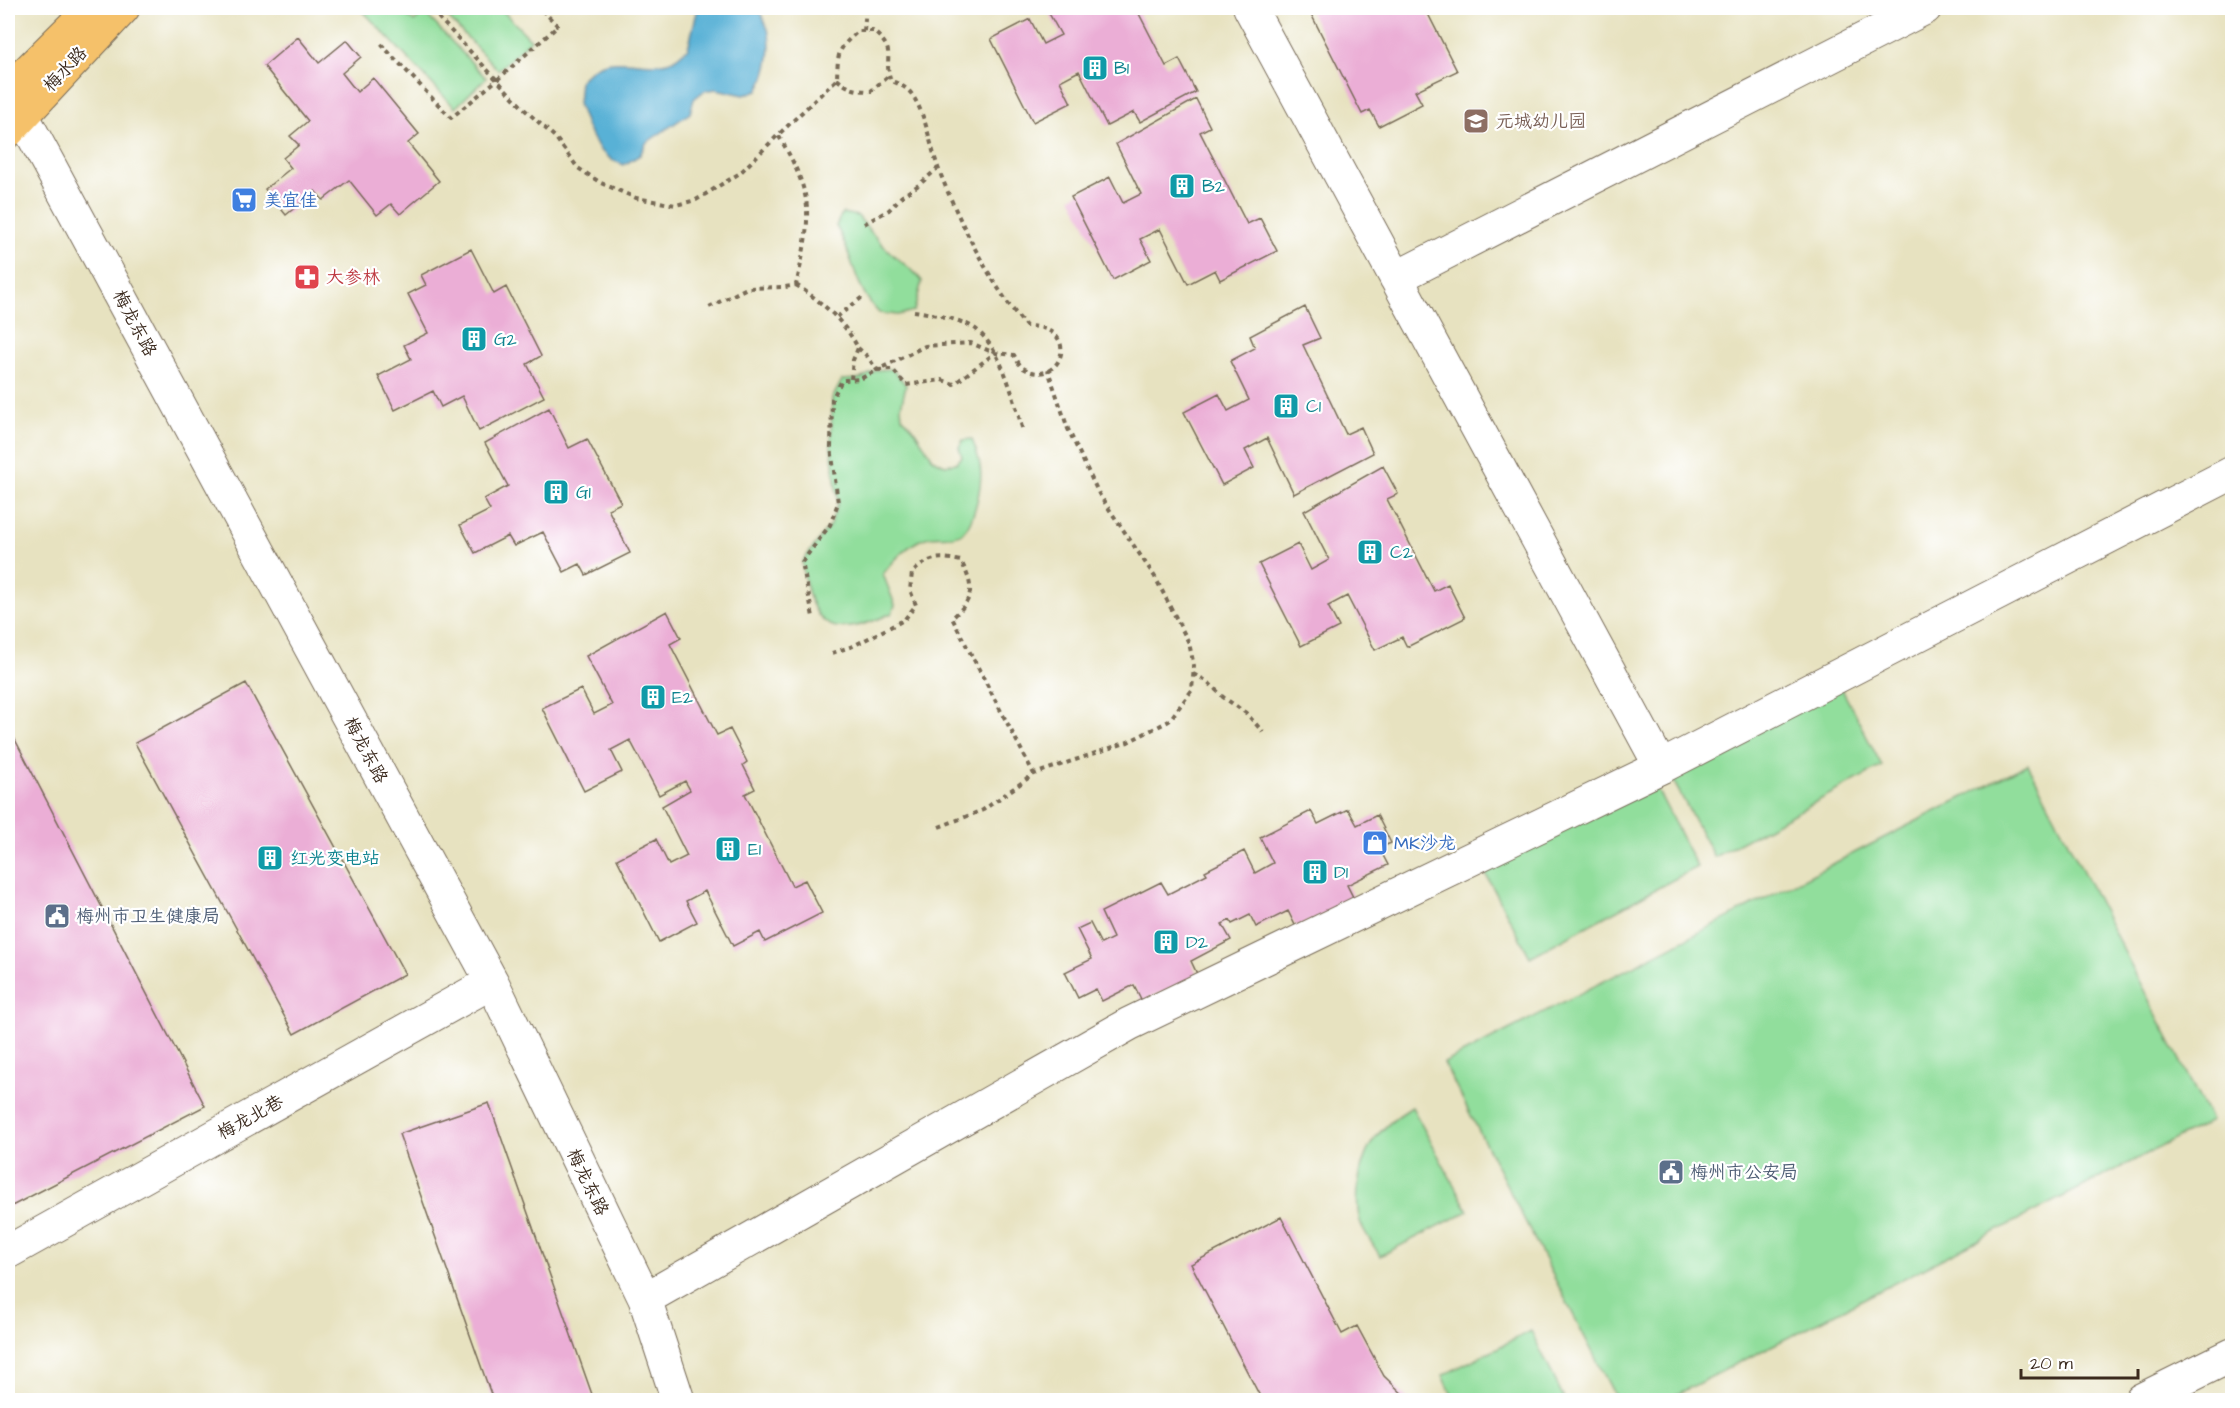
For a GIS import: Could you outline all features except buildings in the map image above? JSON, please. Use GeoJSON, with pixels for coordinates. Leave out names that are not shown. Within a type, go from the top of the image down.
{"type":"FeatureCollection","features":[{"type":"Feature","properties":{"kind":"main road","name":"梅水路"},"geometry":{"type":"LineString","coordinates":[[12,112],[92,8]]}},
{"type":"Feature","properties":{"kind":"main road","name":"梅水路"},"geometry":{"type":"LineString","coordinates":[[12,112],[123,8]]}},
{"type":"Feature","properties":{"kind":"street"},"geometry":{"type":"LineString","coordinates":[[1250,8],[1661,767]]}},
{"type":"Feature","properties":{"kind":"street"},"geometry":{"type":"LineString","coordinates":[[1396,278],[1925,8]]}},
{"type":"Feature","properties":{"kind":"street","name":"梅龙东路"},"geometry":{"type":"LineString","coordinates":[[12,112],[492,982],[645,1299],[678,1401]]}},
{"type":"Feature","properties":{"kind":"street"},"geometry":{"type":"LineString","coordinates":[[645,1299],[1129,1024],[1661,767],[2232,473]]}},
{"type":"Feature","properties":{"kind":"street","name":"梅龙北巷"},"geometry":{"type":"LineString","coordinates":[[8,1252],[492,982]]}},
{"type":"Feature","properties":{"kind":"street"},"geometry":{"type":"LineString","coordinates":[[2141,1401],[2232,1355]]}},
{"type":"Feature","properties":{"kind":"path"},"geometry":{"type":"LineString","coordinates":[[381,44],[451,118],[498,80],[558,26],[540,8]]}},
{"type":"Feature","properties":{"kind":"path"},"geometry":{"type":"LineString","coordinates":[[864,31],[866,8]]}},
{"type":"Feature","properties":{"kind":"path"},"geometry":{"type":"LineString","coordinates":[[438,17],[525,110],[555,137],[578,168],[601,183],[636,198],[676,205],[696,200],[740,173],[837,79],[838,55],[845,43],[858,31],[873,31],[886,42],[890,59],[886,69],[891,81],[904,86],[913,95],[952,201],[1001,293],[1026,326],[1041,326],[1052,330],[1060,342],[1061,357],[1054,368],[1035,373],[1023,369],[1014,355],[996,353],[971,343],[925,346],[860,379],[842,380],[832,399],[831,447],[838,503],[830,525],[802,562],[813,617]]}},
{"type":"Feature","properties":{"kind":"path"},"geometry":{"type":"LineString","coordinates":[[837,79],[844,86],[871,91],[889,75]]}},
{"type":"Feature","properties":{"kind":"path"},"geometry":{"type":"LineString","coordinates":[[778,135],[795,164],[807,208],[802,264],[796,285]]}},
{"type":"Feature","properties":{"kind":"path"},"geometry":{"type":"LineString","coordinates":[[864,224],[890,210],[902,197],[938,168]]}},
{"type":"Feature","properties":{"kind":"path"},"geometry":{"type":"LineString","coordinates":[[710,307],[747,288],[796,285],[837,317],[858,348],[877,370]]}},
{"type":"Feature","properties":{"kind":"path"},"geometry":{"type":"LineString","coordinates":[[837,317],[865,295]]}},
{"type":"Feature","properties":{"kind":"path"},"geometry":{"type":"LineString","coordinates":[[914,310],[936,314],[976,329],[996,353],[1023,431]]}},
{"type":"Feature","properties":{"kind":"path"},"geometry":{"type":"LineString","coordinates":[[851,379],[858,348]]}},
{"type":"Feature","properties":{"kind":"path"},"geometry":{"type":"LineString","coordinates":[[877,370],[892,369],[906,385],[942,380],[954,384],[996,353]]}},
{"type":"Feature","properties":{"kind":"path"},"geometry":{"type":"LineString","coordinates":[[939,827],[983,810],[1034,774],[1128,742],[1169,721],[1192,690],[1194,666],[1189,643],[1155,577],[1099,494],[1068,429],[1048,370]]}},
{"type":"Feature","properties":{"kind":"path"},"geometry":{"type":"LineString","coordinates":[[832,653],[863,642],[904,620],[916,605],[910,590],[912,573],[925,561],[943,557],[961,561],[969,577],[971,595],[964,607],[952,618],[1034,774]]}},
{"type":"Feature","properties":{"kind":"path"},"geometry":{"type":"LineString","coordinates":[[1193,674],[1207,681],[1223,697],[1246,713],[1263,732]]}},
{"type":"Feature","properties":{"kind":"green space"},"geometry":{"type":"Polygon","coordinates":[[[360,8],[400,8],[414,22],[424,12],[486,78],[455,108],[360,8]]]}},
{"type":"Feature","properties":{"kind":"green space"},"geometry":{"type":"Polygon","coordinates":[[[439,8],[500,8],[531,40],[498,70],[439,8]]]}},
{"type":"Feature","properties":{"kind":"green space"},"geometry":{"type":"Polygon","coordinates":[[[842,213],[858,216],[881,244],[922,281],[914,311],[898,315],[879,313],[870,303],[836,226],[842,213]]]}},
{"type":"Feature","properties":{"kind":"green space"},"geometry":{"type":"Polygon","coordinates":[[[892,369],[906,385],[901,407],[902,417],[913,428],[933,459],[945,465],[956,463],[962,457],[959,447],[963,440],[972,439],[981,473],[977,501],[971,520],[962,533],[954,536],[930,537],[916,542],[883,574],[895,605],[892,613],[852,627],[838,627],[827,623],[818,615],[811,602],[802,562],[830,525],[838,503],[831,447],[832,399],[842,380],[860,379],[877,370],[892,369]]]}},
{"type":"Feature","properties":{"kind":"green space"},"geometry":{"type":"Polygon","coordinates":[[[1836,678],[1882,766],[1714,857],[1667,769],[1836,678]]]}},
{"type":"Feature","properties":{"kind":"green space"},"geometry":{"type":"Polygon","coordinates":[[[2028,764],[2211,1121],[1666,1400],[1617,1400],[1444,1063],[2028,764]]]}},
{"type":"Feature","properties":{"kind":"green space"},"geometry":{"type":"Polygon","coordinates":[[[1652,779],[1697,867],[1530,957],[1483,869],[1652,779]]]}},
{"type":"Feature","properties":{"kind":"green space"},"geometry":{"type":"Polygon","coordinates":[[[1412,1107],[1468,1211],[1380,1256],[1360,1220],[1357,1197],[1360,1174],[1363,1161],[1374,1140],[1390,1123],[1412,1107]]]}},
{"type":"Feature","properties":{"kind":"green space"},"geometry":{"type":"Polygon","coordinates":[[[1531,1331],[1565,1400],[1454,1400],[1443,1375],[1531,1331]]]}},
{"type":"Feature","properties":{"kind":"water"},"geometry":{"type":"Polygon","coordinates":[[[698,8],[758,8],[766,24],[770,48],[766,71],[758,91],[744,95],[716,89],[704,91],[694,99],[690,113],[646,143],[640,155],[624,165],[612,160],[600,150],[588,130],[578,104],[580,80],[592,69],[613,62],[654,64],[673,60],[688,48],[698,8]]]}},
{"type":"Feature","properties":{"kind":"place","name":"B1"},"geometry":{"type":"Point","coordinates":[1095,68]}},
{"type":"Feature","properties":{"kind":"place","name":"元城幼儿园"},"geometry":{"type":"Point","coordinates":[1476,121]}},
{"type":"Feature","properties":{"kind":"place","name":"B2"},"geometry":{"type":"Point","coordinates":[1182,186]}},
{"type":"Feature","properties":{"kind":"place","name":"美宜佳"},"geometry":{"type":"Point","coordinates":[244,200]}},
{"type":"Feature","properties":{"kind":"place","name":"大参林"},"geometry":{"type":"Point","coordinates":[307,277]}},
{"type":"Feature","properties":{"kind":"place","name":"G2"},"geometry":{"type":"Point","coordinates":[474,339]}},
{"type":"Feature","properties":{"kind":"place","name":"C1"},"geometry":{"type":"Point","coordinates":[1286,406]}},
{"type":"Feature","properties":{"kind":"place","name":"G1"},"geometry":{"type":"Point","coordinates":[556,492]}},
{"type":"Feature","properties":{"kind":"place","name":"C2"},"geometry":{"type":"Point","coordinates":[1370,552]}},
{"type":"Feature","properties":{"kind":"place","name":"E2"},"geometry":{"type":"Point","coordinates":[653,697]}},
{"type":"Feature","properties":{"kind":"place","name":"MK沙龙"},"geometry":{"type":"Point","coordinates":[1375,843]}},
{"type":"Feature","properties":{"kind":"place","name":"E1"},"geometry":{"type":"Point","coordinates":[728,849]}},
{"type":"Feature","properties":{"kind":"place","name":"红光变电站"},"geometry":{"type":"Point","coordinates":[270,858]}},
{"type":"Feature","properties":{"kind":"place","name":"D1"},"geometry":{"type":"Point","coordinates":[1315,872]}},
{"type":"Feature","properties":{"kind":"place","name":"梅州市卫生健康局"},"geometry":{"type":"Point","coordinates":[57,916]}},
{"type":"Feature","properties":{"kind":"place","name":"D2"},"geometry":{"type":"Point","coordinates":[1166,942]}},
{"type":"Feature","properties":{"kind":"place","name":"梅州市公安局"},"geometry":{"type":"Point","coordinates":[1671,1172]}}]}
